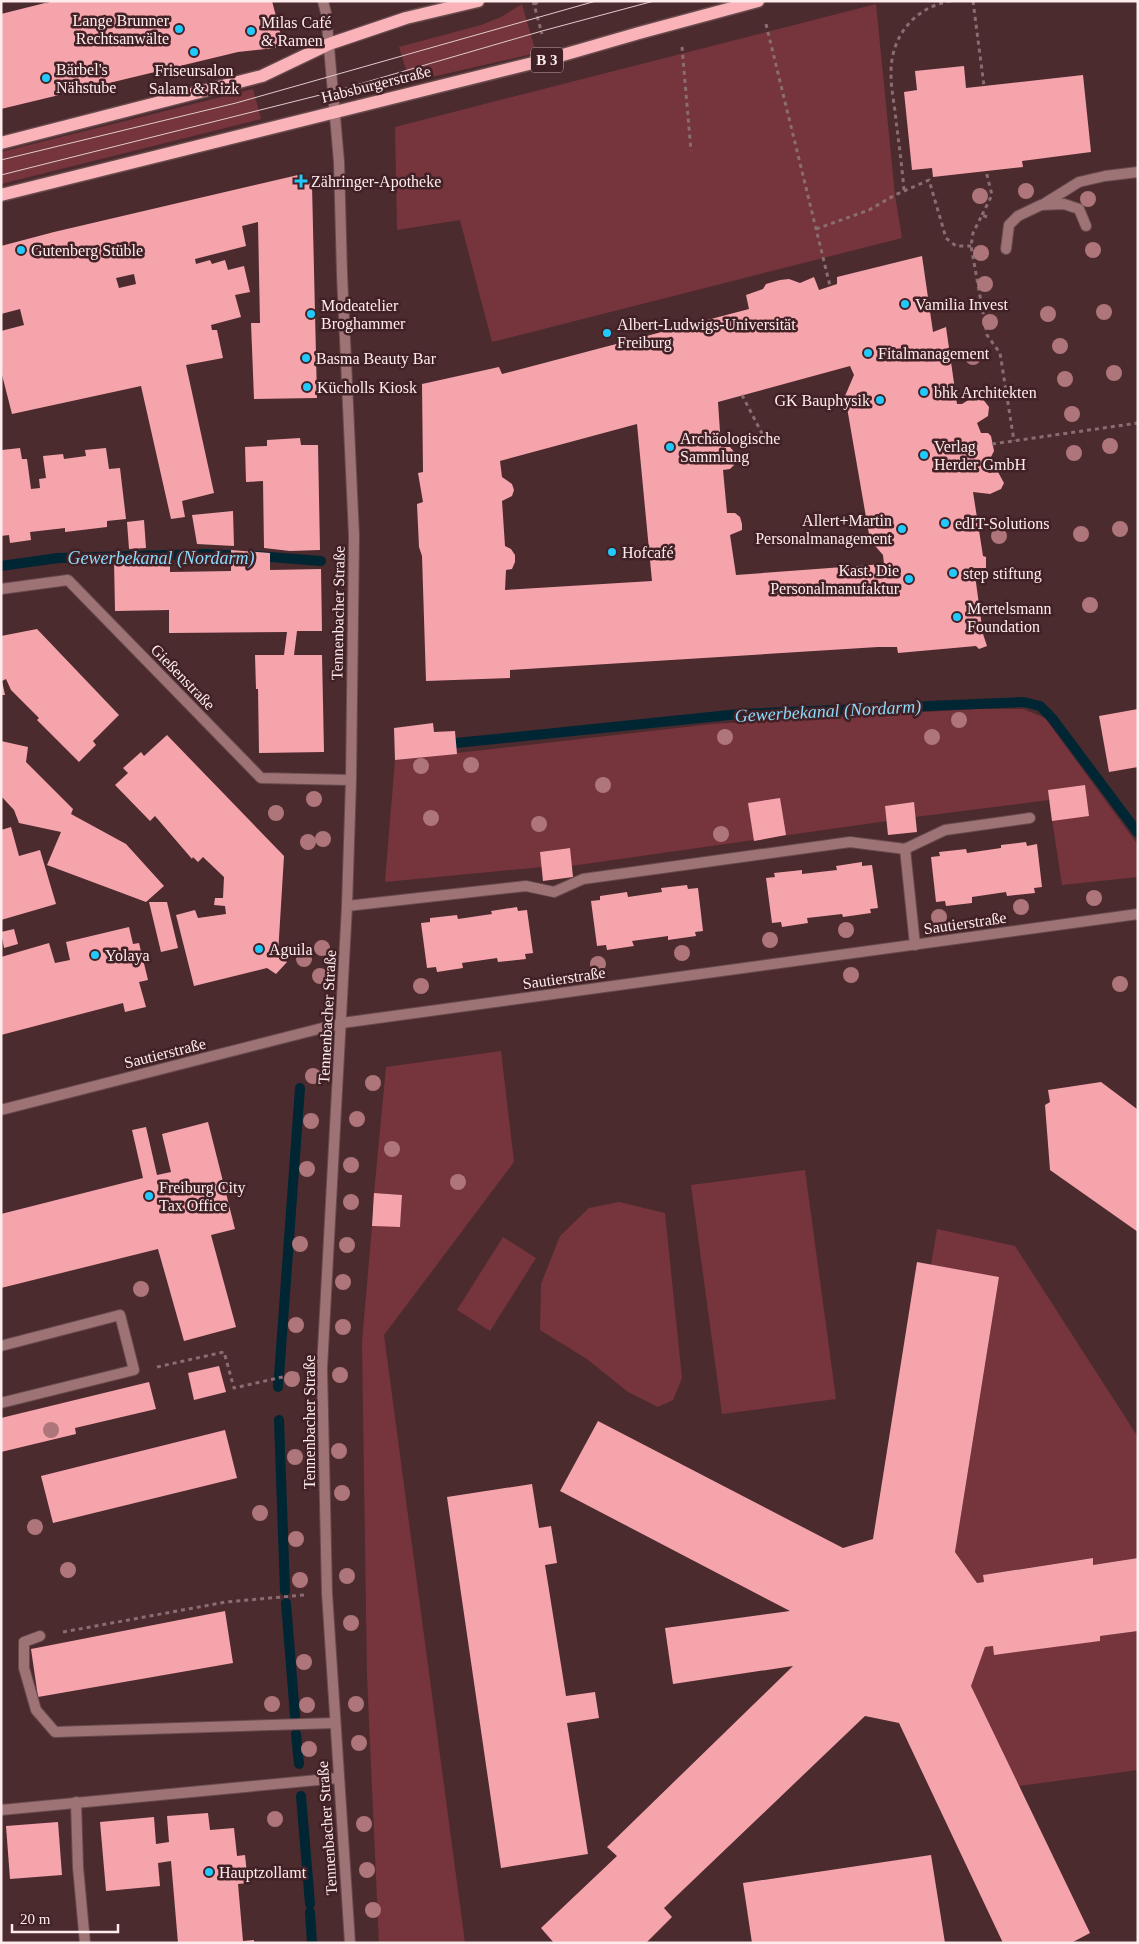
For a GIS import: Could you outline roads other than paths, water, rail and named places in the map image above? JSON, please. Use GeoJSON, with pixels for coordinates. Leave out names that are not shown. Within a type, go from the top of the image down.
{"type":"FeatureCollection","features":[{"type":"Feature","properties":{"kind":"main road"},"geometry":{"type":"LineString","coordinates":[[1,143],[262,76],[329,44],[406,18],[478,1]]}},
{"type":"Feature","properties":{"kind":"main road","name":"Habsburgerstraße"},"geometry":{"type":"LineString","coordinates":[[1,195],[549,59],[758,1]]}},
{"type":"Feature","properties":{"kind":"street","name":"Tennenbacher Straße"},"geometry":{"type":"LineString","coordinates":[[323,1],[329,44],[339,162],[354,536],[351,780],[347,906],[322,1368],[327,1593],[350,1943]]}},
{"type":"Feature","properties":{"kind":"street"},"geometry":{"type":"LineString","coordinates":[[1006,250],[1010,225],[1018,216],[1041,206],[1079,182],[1105,176],[1138,172]]}},
{"type":"Feature","properties":{"kind":"street"},"geometry":{"type":"LineString","coordinates":[[1041,206],[1064,204],[1079,209],[1086,226]]}},
{"type":"Feature","properties":{"kind":"street","name":"Gießenstraße"},"geometry":{"type":"LineString","coordinates":[[1,589],[68,580],[261,778],[351,780]]}},
{"type":"Feature","properties":{"kind":"street"},"geometry":{"type":"LineString","coordinates":[[347,906],[526,886],[554,892],[583,879],[850,842],[905,849],[945,830],[1030,818]]}},
{"type":"Feature","properties":{"kind":"street"},"geometry":{"type":"LineString","coordinates":[[905,849],[915,945]]}},
{"type":"Feature","properties":{"kind":"street","name":"Sautierstraße"},"geometry":{"type":"LineString","coordinates":[[1,1110],[342,1023],[1138,914]]}},
{"type":"Feature","properties":{"kind":"street"},"geometry":{"type":"LineString","coordinates":[[1,1346],[120,1316],[134,1370],[1,1403]]}},
{"type":"Feature","properties":{"kind":"street"},"geometry":{"type":"LineString","coordinates":[[40,1636],[24,1642],[24,1668],[36,1710],[55,1732],[335,1723]]}},
{"type":"Feature","properties":{"kind":"street"},"geometry":{"type":"LineString","coordinates":[[1,1810],[339,1778]]}},
{"type":"Feature","properties":{"kind":"street"},"geometry":{"type":"LineString","coordinates":[[76,1802],[78,1867],[85,1943]]}},
{"type":"Feature","properties":{"kind":"waterway","name":"Gewerbekanal (Nordarm)"},"geometry":{"type":"LineString","coordinates":[[1,566],[58,558],[205,554],[243,556]]}},
{"type":"Feature","properties":{"kind":"waterway","name":"Gewerbekanal (Nordarm)"},"geometry":{"type":"LineString","coordinates":[[257,556],[321,561]]}},
{"type":"Feature","properties":{"kind":"waterway","name":"Gewerbekanal (Nordarm)"},"geometry":{"type":"LineString","coordinates":[[456,743],[739,714],[1024,702],[1040,706],[1052,718],[1138,833]]}},
{"type":"Feature","properties":{"kind":"waterway"},"geometry":{"type":"LineString","coordinates":[[279,1376],[300,1088]]}},
{"type":"Feature","properties":{"kind":"waterway"},"geometry":{"type":"LineString","coordinates":[[278,1379],[278,1387]]}},
{"type":"Feature","properties":{"kind":"waterway"},"geometry":{"type":"LineString","coordinates":[[279,1420],[285,1591]]}},
{"type":"Feature","properties":{"kind":"waterway"},"geometry":{"type":"LineString","coordinates":[[286,1603],[295,1716]]}},
{"type":"Feature","properties":{"kind":"waterway"},"geometry":{"type":"LineString","coordinates":[[296,1734],[299,1764]]}},
{"type":"Feature","properties":{"kind":"waterway"},"geometry":{"type":"LineString","coordinates":[[301,1796],[310,1904]]}},
{"type":"Feature","properties":{"kind":"waterway"},"geometry":{"type":"LineString","coordinates":[[310,1912],[312,1943]]}},
{"type":"Feature","properties":{"kind":"tram line"},"geometry":{"type":"LineString","coordinates":[[1,160],[236,103],[596,1]]}},
{"type":"Feature","properties":{"kind":"tram line"},"geometry":{"type":"LineString","coordinates":[[1,175],[332,92],[542,31],[654,1]]}},
{"type":"Feature","properties":{"kind":"place","name":"Lange Brunner Rechtsanwälte"},"geometry":{"type":"Point","coordinates":[179,29]}},
{"type":"Feature","properties":{"kind":"place","name":"Milas Café & Ramen"},"geometry":{"type":"Point","coordinates":[251,31]}},
{"type":"Feature","properties":{"kind":"place","name":"Friseursalon Salam & Rizk"},"geometry":{"type":"Point","coordinates":[194,52]}},
{"type":"Feature","properties":{"kind":"place","name":"Bärbel's Nähstube"},"geometry":{"type":"Point","coordinates":[46,78]}},
{"type":"Feature","properties":{"kind":"place","name":"Zähringer-Apotheke"},"geometry":{"type":"Point","coordinates":[301,181]}},
{"type":"Feature","properties":{"kind":"place","name":"Gutenberg Stüble"},"geometry":{"type":"Point","coordinates":[21,250]}},
{"type":"Feature","properties":{"kind":"place","name":"Vamilia Invest"},"geometry":{"type":"Point","coordinates":[905,304]}},
{"type":"Feature","properties":{"kind":"place","name":"Modeatelier Broghammer"},"geometry":{"type":"Point","coordinates":[311,314]}},
{"type":"Feature","properties":{"kind":"place","name":"Albert-Ludwigs-Universität Freiburg"},"geometry":{"type":"Point","coordinates":[607,333]}},
{"type":"Feature","properties":{"kind":"place","name":"Fitalmanagement"},"geometry":{"type":"Point","coordinates":[868,353]}},
{"type":"Feature","properties":{"kind":"place","name":"Basma Beauty Bar"},"geometry":{"type":"Point","coordinates":[306,358]}},
{"type":"Feature","properties":{"kind":"place","name":"Kücholls Kiosk"},"geometry":{"type":"Point","coordinates":[307,387]}},
{"type":"Feature","properties":{"kind":"place","name":"bhk Architekten"},"geometry":{"type":"Point","coordinates":[924,392]}},
{"type":"Feature","properties":{"kind":"place","name":"GK Bauphysik"},"geometry":{"type":"Point","coordinates":[880,400]}},
{"type":"Feature","properties":{"kind":"place","name":"Archäologische Sammlung"},"geometry":{"type":"Point","coordinates":[670,447]}},
{"type":"Feature","properties":{"kind":"place","name":"Verlag Herder GmbH"},"geometry":{"type":"Point","coordinates":[924,455]}},
{"type":"Feature","properties":{"kind":"place","name":"edIT-Solutions"},"geometry":{"type":"Point","coordinates":[945,523]}},
{"type":"Feature","properties":{"kind":"place","name":"Allert+Martin Personalmanagement"},"geometry":{"type":"Point","coordinates":[902,529]}},
{"type":"Feature","properties":{"kind":"place","name":"Hofcafé"},"geometry":{"type":"Point","coordinates":[612,552]}},
{"type":"Feature","properties":{"kind":"place","name":"step stiftung"},"geometry":{"type":"Point","coordinates":[953,573]}},
{"type":"Feature","properties":{"kind":"place","name":"Kast. Die Personalmanufaktur"},"geometry":{"type":"Point","coordinates":[909,579]}},
{"type":"Feature","properties":{"kind":"place","name":"Mertelsmann Foundation"},"geometry":{"type":"Point","coordinates":[957,617]}},
{"type":"Feature","properties":{"kind":"place","name":"Aguila"},"geometry":{"type":"Point","coordinates":[259,949]}},
{"type":"Feature","properties":{"kind":"place","name":"Yolaya"},"geometry":{"type":"Point","coordinates":[95,955]}},
{"type":"Feature","properties":{"kind":"place","name":"Freiburg City Tax Office"},"geometry":{"type":"Point","coordinates":[149,1196]}},
{"type":"Feature","properties":{"kind":"place","name":"Hauptzollamt"},"geometry":{"type":"Point","coordinates":[209,1872]}}]}
